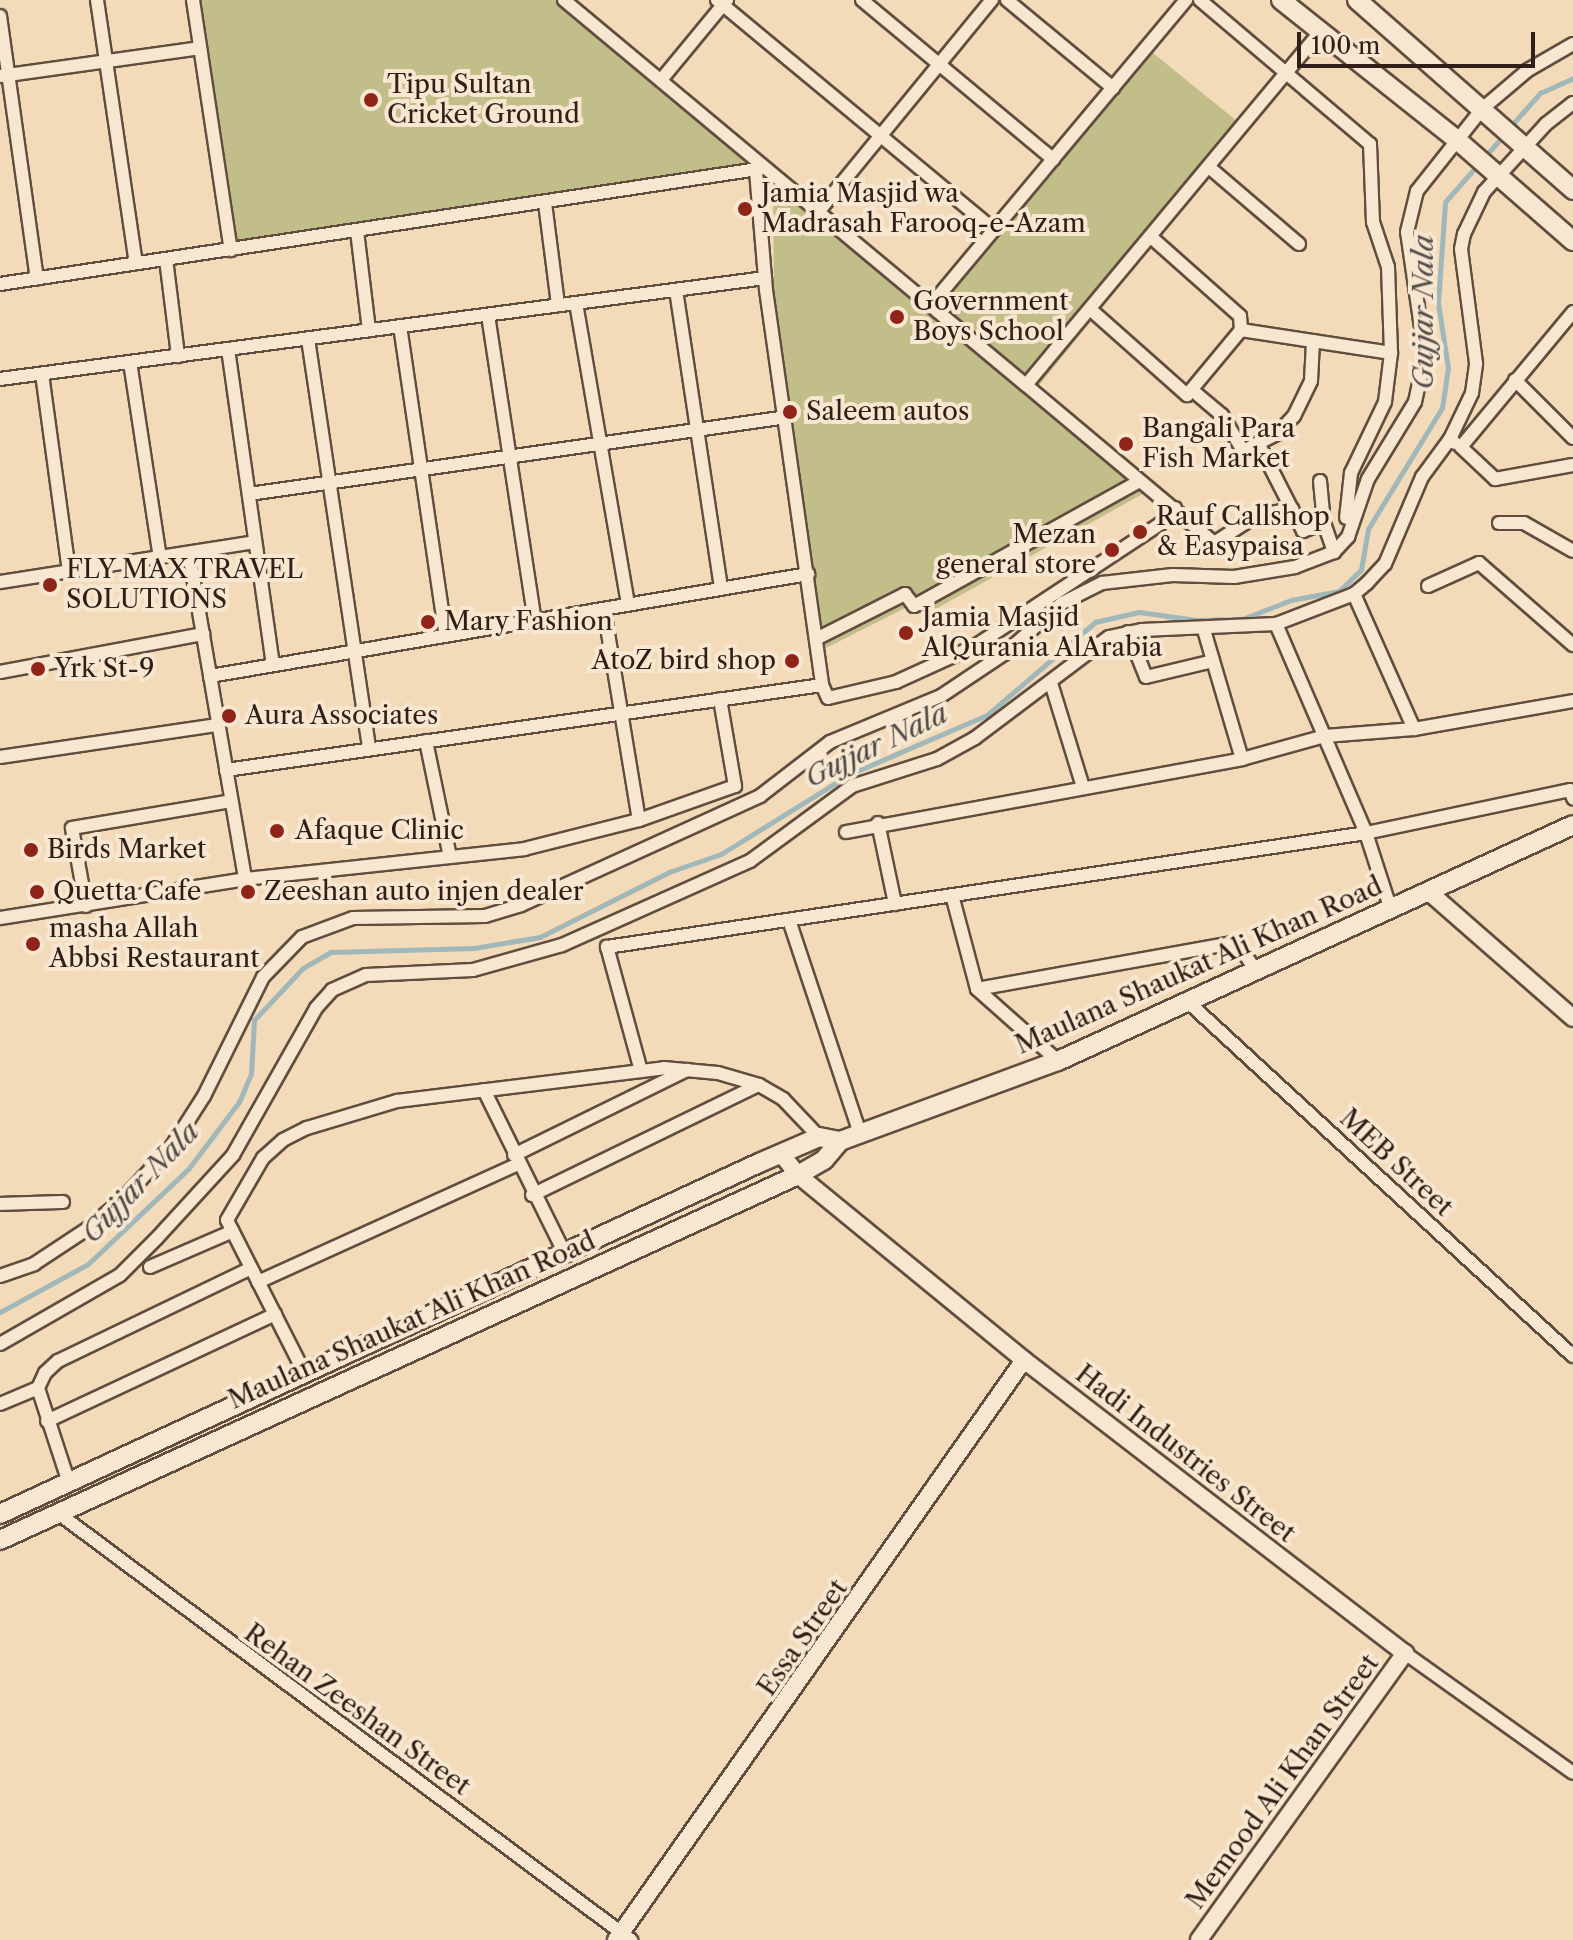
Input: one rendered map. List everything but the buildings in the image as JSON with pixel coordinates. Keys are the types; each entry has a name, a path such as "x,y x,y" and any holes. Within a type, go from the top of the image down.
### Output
{"main road":[{"path":"1281,0 1460,143 1573,241"},
{"path":"1357,0 1573,190"},
{"name":"Maulana Shaukat Ali Khan Road","path":"0,1540 798,1175 824,1160 840,1141 1058,1061 1573,825"},
{"path":"819,1137 840,1141"},
{"name":"Maulana Shaukat Ali Khan Road","path":"0,1514 563,1250 819,1137"}],"street":[{"path":"97,0 136,263"},
{"path":"193,0 231,250"},
{"path":"564,0 661,80 761,169 819,211 1214,543 1256,516 1292,509"},
{"path":"862,0 1053,159"},
{"path":"819,211 992,0"},
{"path":"1007,0 1113,88"},
{"path":"931,305 1186,0"},
{"path":"1200,0 1290,73 1370,144 1373,222 1388,267 1391,353 1385,402 1351,473 1346,518"},
{"path":"661,80 722,2 994,230"},
{"path":"0,16 4,75 37,278"},
{"path":"1026,385 1290,73 1319,33"},
{"path":"0,1276 34,1264 87,1229 122,1200 172,1146 204,1096 263,977 302,937 353,918 485,916 521,905 760,796 830,742 941,696 1004,654 1062,603 1102,583 1173,575 1234,577 1295,567 1334,552 1348,537 1368,479 1415,402 1425,355 1407,232 1409,210 1485,112 1528,70 1573,44"},
{"path":"4,75 200,48"},
{"path":"0,1344 120,1275 157,1238 233,1155 316,1008 332,990 366,975 473,970 562,945 750,861 852,786 937,759 975,738 1051,683 1085,651 1128,632 1276,624 1354,594 1385,564 1422,477 1450,439 1472,393 1476,363 1461,249 1484,192 1493,172 1520,142 1573,103"},
{"path":"1210,168 1299,244"},
{"path":"0,284 761,169"},
{"path":"761,169 765,278 787,417 822,685 828,698 896,682 975,646 1160,524 1175,508"},
{"path":"545,203 558,305"},
{"path":"357,231 369,330"},
{"path":"1090,309 1187,395 1192,390 1241,330 1240,316 1151,237"},
{"path":"166,259 178,356"},
{"path":"0,379 765,278"},
{"path":"676,290 721,589"},
{"path":"576,303 628,605"},
{"path":"1461,447 1573,312"},
{"path":"488,315 535,621"},
{"path":"400,326 446,636"},
{"path":"1241,330 1391,353"},
{"path":"308,339 352,652 369,749"},
{"path":"1192,390 1222,415 1243,451 1278,433 1294,416 1311,381 1313,341"},
{"path":"228,349 273,665"},
{"path":"130,362 160,558"},
{"path":"42,374 69,572"},
{"path":"1515,380 1573,438"},
{"path":"249,494 787,417"},
{"path":"1450,439 1495,479 1573,465"},
{"path":"1258,443 1303,531 1324,523"},
{"path":"1320,481 1324,523 1334,552"},
{"path":"816,639 905,594 914,606 1138,482"},
{"path":"1499,523 1524,523 1573,551"},
{"path":"0,582 255,542"},
{"path":"189,554 245,879"},
{"path":"1428,586 1479,563 1573,645"},
{"path":"210,676 808,574"},
{"path":"1354,594 1414,729"},
{"path":"604,609 639,820"},
{"path":"1276,624 1366,833 1391,910"},
{"path":"1204,630 1242,759"},
{"path":"1128,632 1146,677 1213,661"},
{"path":"0,672 203,634"},
{"path":"1051,683 1083,787"},
{"path":"226,770 822,685"},
{"path":"0,918 245,879 524,849 639,820 735,786 720,699"},
{"path":"846,832 878,823 1242,759 1325,736 1414,729 1573,701"},
{"path":"0,757 218,725"},
{"path":"426,741 450,857"},
{"path":"641,1071 607,947 1366,833 1570,790 1573,798"},
{"path":"86,906 72,828 231,801"},
{"path":"878,823 895,904"},
{"path":"1429,892 1573,1018"},
{"path":"952,895 977,989 1058,1061"},
{"path":"789,920 860,1133"},
{"path":"977,989 1237,942 1256,971"},
{"name":"MEB Street","path":"1188,1002 1573,1356"},
{"path":"258,1282 516,1160 690,1068"},
{"path":"304,1372 227,1220 241,1187 283,1140 348,1112 484,1090 690,1068 759,1085 783,1099 819,1137"},
{"path":"532,1195 759,1085"},
{"path":"484,1090 532,1195 563,1250"},
{"name":"Hadi Industries Street","path":"782,1155 798,1175 1024,1360 1405,1653 1573,1773"},
{"path":"0,1204 63,1202"},
{"path":"150,1267 233,1231"},
{"path":"0,1404 38,1388 58,1361 251,1268"},
{"path":"47,1421 275,1314"},
{"name":"Essa Street","path":"623,1938 1024,1360"},
{"path":"38,1388 69,1483"},
{"name":"Rehan Zeeshan Street","path":"58,1513 623,1938"},
{"name":"Memood Ali Khan Street","path":"1199,1940 1405,1653"}],"shaded area":[{"path":"193,0 564,0 766,167 231,250"},
{"path":"1148,49 1247,129 1035,390 937,310"},
{"path":"773,180 1146,492 923,616 913,604 824,649 774,300"}],"waterway":[{"name":"Gujjar Nala","path":"1509,128 1540,93 1573,78"},
{"name":"Gujjar Nala","path":"0,1312 88,1264 189,1168 239,1102 251,1074 254,1020 303,968 331,952 474,948 540,937 669,872 721,854 850,774 987,715 1095,622 1139,612 1196,620 1242,619 1291,600 1339,591 1361,570 1368,529 1442,408 1448,368 1438,303 1445,202 1503,136"}],"place":[{"name":"Tipu Sultan Cricket Ground","path":"371,100"},
{"name":"Jamia Masjid wa Madrasah Farooq-e-Azam","path":"745,209"},
{"name":"Government Boys School","path":"897,317"},
{"name":"Saleem autos","path":"790,412"},
{"name":"Bangali Para Fish Market","path":"1126,444"},
{"name":"Rauf Callshop & Easypaisa","path":"1140,532"},
{"name":"Mezan general store","path":"1112,550"},
{"name":"FLY MAX TRAVEL SOLUTIONS","path":"50,585"},
{"name":"Mary Fashion","path":"428,622"},
{"name":"Jamia Masjid AlQurania AlArabia","path":"906,633"},
{"name":"AtoZ bird shop","path":"792,661"},
{"name":"Yrk St-9","path":"38,669"},
{"name":"Aura Associates","path":"229,716"},
{"name":"Afaque Clinic","path":"277,831"},
{"name":"Birds Market","path":"31,850"},
{"name":"Quetta Cafe","path":"37,892"},
{"name":"Zeeshan auto injen dealer","path":"248,892"},
{"name":"masha Allah Abbsi Restaurant","path":"33,944"}]}
